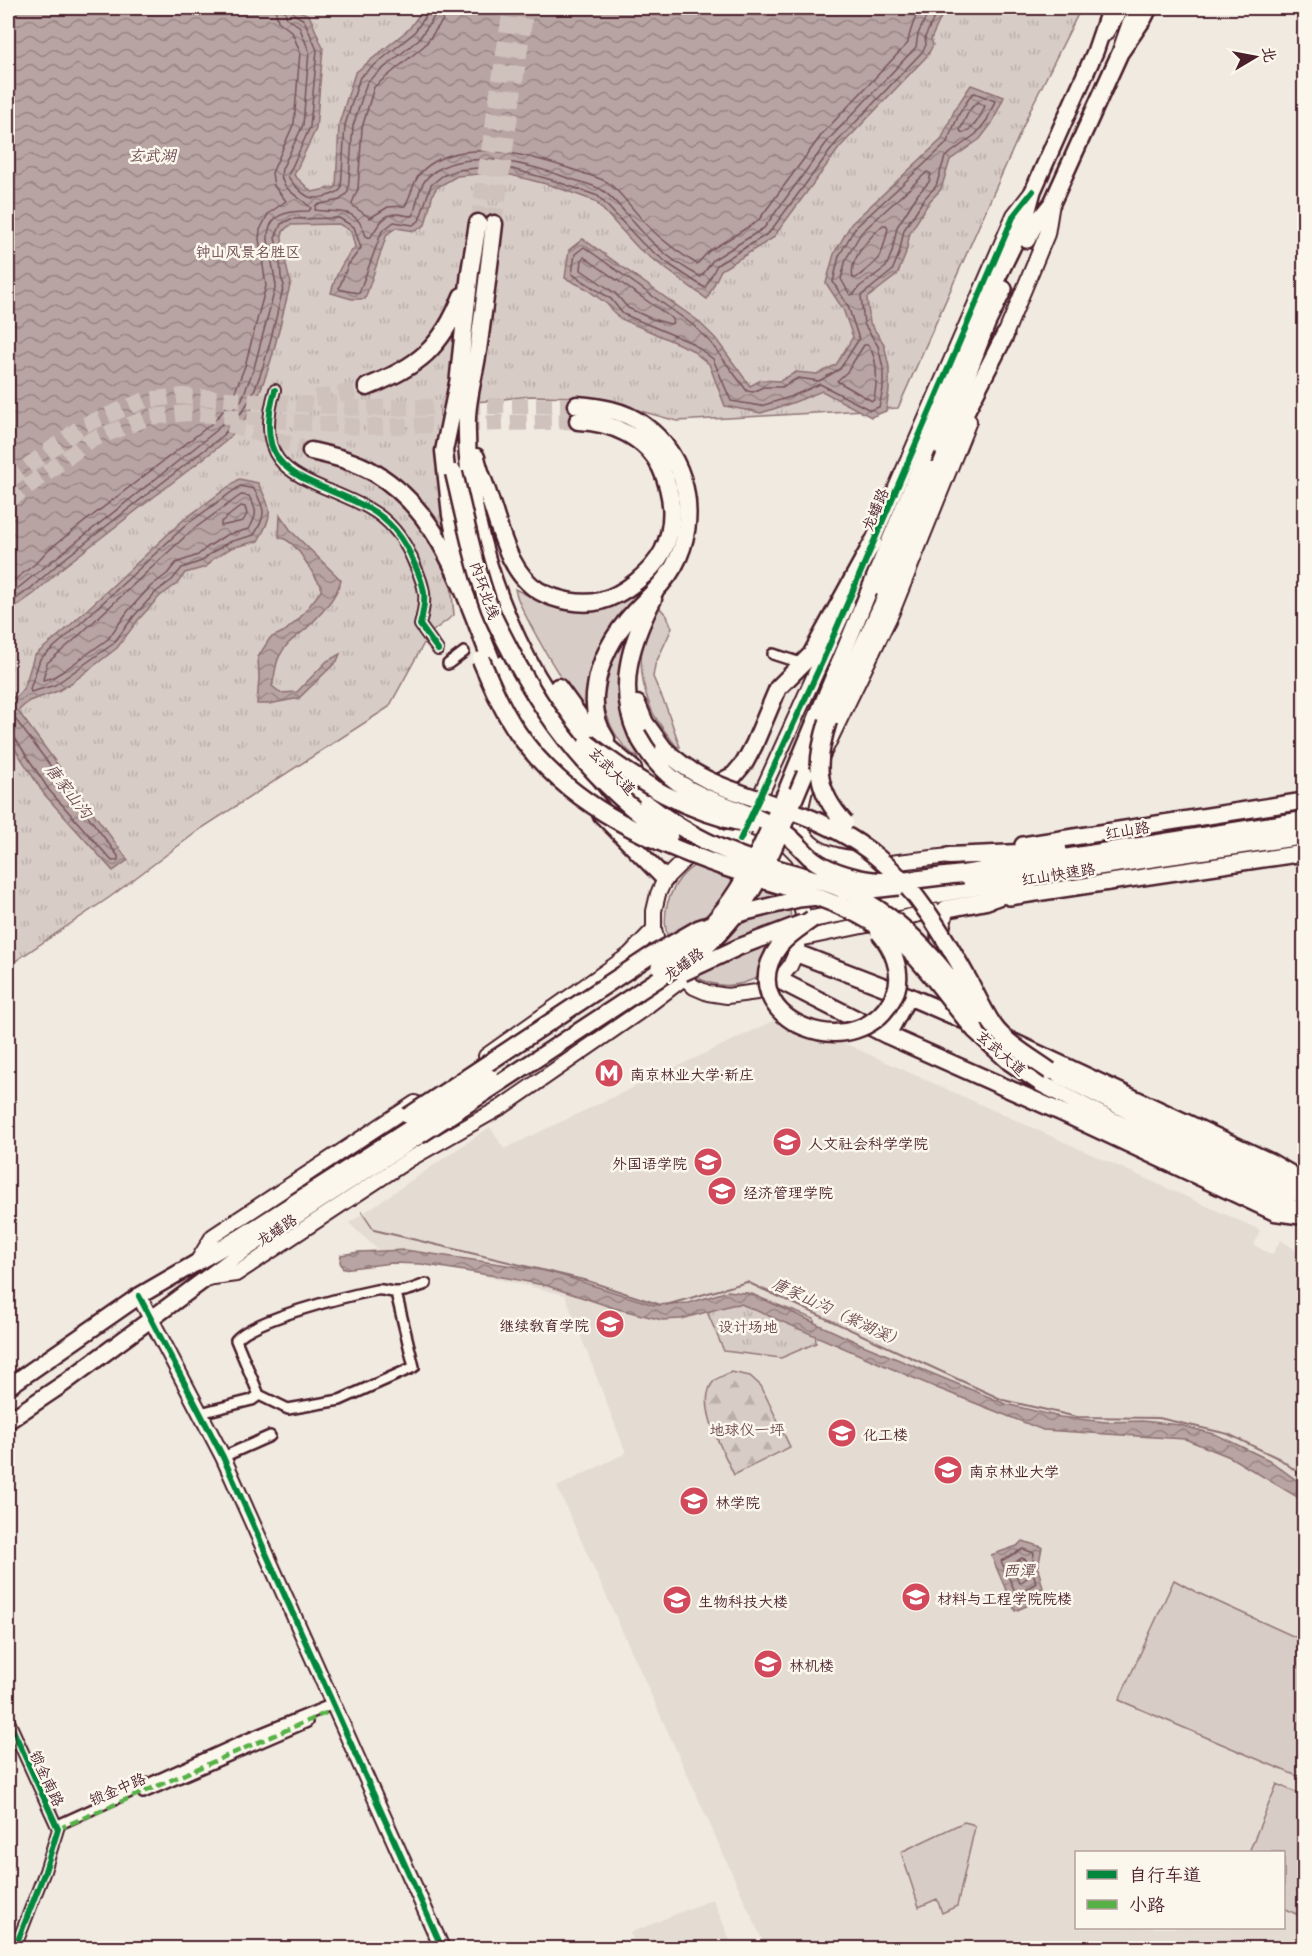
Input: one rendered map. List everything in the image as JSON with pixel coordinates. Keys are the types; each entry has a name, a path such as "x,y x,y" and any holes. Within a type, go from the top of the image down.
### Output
{"highway":[{"name":"内环北线","path":"587,743 571,726 525,653 491,574 473,496 467,440 467,414 478,348 486,224 470,272 451,443 454,472 474,559 491,612 524,678 550,719 594,772 635,812 678,842 722,866"},
{"path":"367,387 404,371 442,337 454,316 470,272"},
{"path":"990,1028 950,946 925,908 883,859 832,808 822,789 820,778 821,747 828,721 904,558 952,438 1005,335"},
{"path":"478,348 475,435 483,506 510,596 525,631 561,692 592,734 657,792 695,810 724,819 758,826 776,826"},
{"path":"458,383 444,451 451,515 468,579 506,669 542,732 616,830"},
{"path":"477,460 510,555 527,581 554,598 578,602 600,601 640,579 662,552 671,523 671,495 668,482 657,459 639,441 614,428 591,421 578,412 608,409 624,414 642,424 666,446 680,470 687,495 686,535 676,562 660,585 609,645 598,672 594,698 597,722 615,753"},
{"path":"311,451 360,465 374,472 401,492 424,517 455,573 515,713 533,739 616,830 665,879"},
{"path":"657,792 672,799 682,798 720,784 740,768 754,745 778,688 811,655 873,542"},
{"path":"455,573 464,613 481,660 513,725 538,759 596,809 664,843 722,866"},
{"path":"660,585 636,633 630,662 626,682 632,722 699,777 723,789 815,820 883,859"},
{"name":"红山快速路","path":"641,729 653,759 680,784 702,797 776,826 819,863 850,876 882,882 1023,871"},
{"path":"587,743 718,837"},
{"name":"玄武大道","path":"587,743 614,774 647,804 666,819 702,841 723,851 835,887 858,897 886,915 933,957 990,1028 1021,1051 1050,1071 1139,1116 1261,1183 1305,1216"},
{"name":"红山快速路","path":"812,919 1023,871 1170,848 1305,820"},
{"name":"红山快速路","path":"1170,848 1305,836"},
{"path":"949,856 1019,853 1091,843 1170,848"},
{"path":"990,1028 956,992 944,970 938,943 946,909 986,901 1015,889 1170,848"},
{"name":"玄武大道","path":"722,866 845,908 868,920 907,947 975,1030 1026,1074 1042,1084 1111,1120 1261,1183 1305,1196"},
{"path":"812,919 791,934 780,946 771,962 767,980 780,1012 794,1023 808,1029 838,1033 861,1028 880,1016 893,998 898,983 891,948 868,920"},
{"path":"797,946 908,996 990,1028 1270,1161 1305,1182"},
{"path":"779,980 887,1035 1063,1113 1275,1212 1305,1216"},
{"path":"887,1035 908,996"}],"main road":[{"name":"龙蟠路","path":"8,1387 139,1296 195,1266 232,1250 687,962 720,933 741,907 756,884 805,774 958,403 987,324 1031,222 1033,191 1095,52 1110,8"},
{"name":"龙蟠路","path":"1031,222 1052,203 1120,53 1149,8"},
{"name":"红山路","path":"949,856 1305,801"},
{"path":"986,901 1305,853"},
{"path":"408,1116 647,958 699,928 746,912 799,899 919,885 963,874"},
{"path":"424,1141 645,993 739,947 812,919"},
{"name":"龙蟠路","path":"8,1421 153,1319 206,1278 232,1250"}],"street":[{"name":"龙蟠路","path":"1095,52 1121,8"},
{"name":"龙蟠路","path":"1120,53 1135,8"},
{"name":"龙蟠路","path":"740,840 823,660 1014,215 1033,191"},
{"name":"龙蟠路","path":"773,853 892,612 964,431 1047,234 1052,203"},
{"path":"275,390 269,411 270,445 275,456 287,469 305,481 369,508 396,531 408,547 420,575 426,600 420,625 438,650"},
{"path":"448,664 464,651"},
{"path":"773,654 798,662"},
{"path":"804,794 800,813 801,826 806,837 818,848 830,854 883,859 949,856"},
{"path":"718,837 740,840 773,853 785,865 793,880 803,913 797,946 790,966 779,980 757,992 728,996 708,993 694,987 664,958 654,929 654,911 665,879 698,846 718,837"},
{"path":"793,880 883,859"},
{"path":"797,946 946,909"},
{"path":"195,1266 213,1236 491,1052 629,955 654,929"},
{"path":"206,1278 236,1274 410,1159 503,1106 642,1010 684,978"},
{"path":"391,1120 408,1116"},
{"path":"410,1159 424,1141"},
{"path":"396,1293 414,1367 340,1400 288,1409 259,1395 236,1340 242,1333 274,1318 302,1309 379,1290 396,1293 426,1284"},
{"path":"139,1296 223,1457 442,1948"},
{"path":"200,1413 252,1400 259,1395"},
{"path":"223,1457 270,1436"},
{"name":"锁金中路","path":"58,1830 60,1824 245,1740 334,1707"},
{"name":"锁金南路","path":"8,1719 58,1830 45,1871 15,1948"}],"shaded area":[{"name":"南京林业大学","path":"775,1020 837,1040 1260,1230 1254,1245 1272,1255 1281,1240 1304,1256 1304,1948 766,1948 557,1487 626,1453 565,1295 379,1251 349,1223 490,1127 504,1149"},
{"path":"713,1899 733,1948 637,1948 630,1933"}],"green space":[{"name":"钟山风景名胜区","path":"8,8 1081,8 1033,104 898,408 677,421 589,397 530,396 440,406 440,471 454,615 429,634 389,707 202,828 110,897 8,966"},
{"path":"655,575 645,591 632,602 589,714 586,713 563,681 543,647 521,607 515,589 545,604 566,609"},
{"path":"659,607 667,616 672,628 655,665 653,677 680,747 676,746 655,717 643,681 641,655 643,642 646,630"},
{"path":"637,618 626,645 620,686 626,728 638,758 628,750 612,728 607,715 603,688 608,662"},
{"path":"736,856 788,898 790,923 777,959 766,973 749,981 729,985 710,983 693,974 680,962 670,945 666,927 667,907 677,883 693,867 711,858"},
{"name":"设计场地","path":"747,1293 814,1319 816,1343 781,1358 724,1351 702,1300"},
{"name":"地球仪一坪","path":"731,1372 750,1376 761,1386 790,1447 734,1475 713,1428 707,1402 709,1390 714,1381"},
{"path":"1174,1580 1304,1641 1304,1779 1119,1700"},
{"path":"1277,1784 1304,1796 1304,1918 1285,1908 1285,1851 1249,1851"},
{"path":"964,1822 975,1827 957,1906 942,1913 937,1899 919,1907 901,1852"}],"water":[{"name":"玄武湖","path":"8,8 292,8 309,15 323,48 316,129 294,175 312,192 336,187 339,124 355,73 409,29 424,8 943,8 931,39 933,45 927,56 840,147 773,238 721,270 707,299 639,249 595,201 550,185 511,175 457,176 436,188 425,225 415,231 396,228 387,234 365,299 352,299 331,293 340,269 355,247 351,231 339,224 291,225 283,232 282,238 291,282 266,375 245,419 226,441 8,612"},
{"path":"971,85 1004,97 992,123 980,139 950,160 941,189 929,202 910,233 905,256 897,275 867,298 870,323 884,344 889,367 886,411 871,417 822,391 761,413 725,406 709,364 690,349 619,318 607,304 585,288 565,278 569,250 583,239 697,320 716,339 750,386 761,380 780,381 796,372 817,374 836,365 853,337 843,309 826,283 834,254 851,224 941,140 955,109"},
{"name":"唐家山沟","path":"239,479 258,483 268,506 269,518 258,541 231,548 213,559 206,567 185,573 177,584 160,596 138,620 117,648 73,682 58,691 29,701 18,711 128,860 113,871 44,794 8,738 8,695 16,698 25,686 34,656 182,521"},
{"path":"280,515 292,532 341,580 326,607 306,629 292,640 278,658 272,686 281,693 297,692 327,661 340,654 337,661 299,698 257,704 258,657 270,638 285,631 299,619 321,591 321,585 298,550 279,537"},
{"path":"405,1250 548,1271 654,1305 689,1303 728,1291 752,1294 863,1345 1006,1404 1060,1417 1106,1422 1142,1421 1180,1425 1217,1435 1269,1460 1304,1486 1304,1501 1230,1457 1185,1439 1043,1430 937,1388 741,1304 681,1319 662,1320 614,1308 548,1286 508,1278 421,1264 392,1263 343,1269 340,1262 341,1255"},
{"name":"西潭","path":"1022,1541 1042,1547 1038,1568 1043,1588 1029,1594 1033,1603 1015,1611 991,1555 1017,1546"}],"waterway":[{"name":"唐家山沟（紫湖溪）","path":"362,1212 374,1230 588,1281 661,1305"},
{"name":"唐家山沟（紫湖溪）","path":"666,1305 747,1282 1003,1400 1077,1417 1159,1418 1228,1434 1280,1459 1304,1477"}],"tunnel":[{"path":"478,223 511,8"},
{"path":"494,224 526,8"},
{"path":"315,398 338,395 367,387"},
{"path":"8,481 84,425 145,400 183,396 362,408 577,405"},
{"path":"8,501 91,440 150,417 187,413 361,427 578,421"},
{"path":"229,424 311,451"}],"marked path":[{"path":"58,1829 335,1709"}],"cycle path":[{"path":"740,840 823,660 1014,215 1033,191"},
{"path":"275,390 269,419 270,441 277,458 306,480 368,508 396,531 410,555 423,587 424,608 420,625 438,650"},
{"path":"139,1296 223,1457 442,1948"},
{"path":"8,1719 58,1829 45,1871 15,1948"}],"place":[{"name":"南京林业大学·新庄","path":"609,1073"},
{"name":"人文社会科学学院","path":"787,1142"},
{"name":"外国语学院","path":"708,1162"},
{"name":"经济管理学院","path":"722,1191"},
{"name":"继续教育学院","path":"610,1324"},
{"name":"化工楼","path":"842,1433"},
{"name":"南京林业大学","path":"948,1470"},
{"name":"林学院","path":"694,1501"},
{"name":"材料与工程学院院楼","path":"916,1597"},
{"name":"生物科技大楼","path":"677,1600"},
{"name":"林机楼","path":"768,1664"}]}
